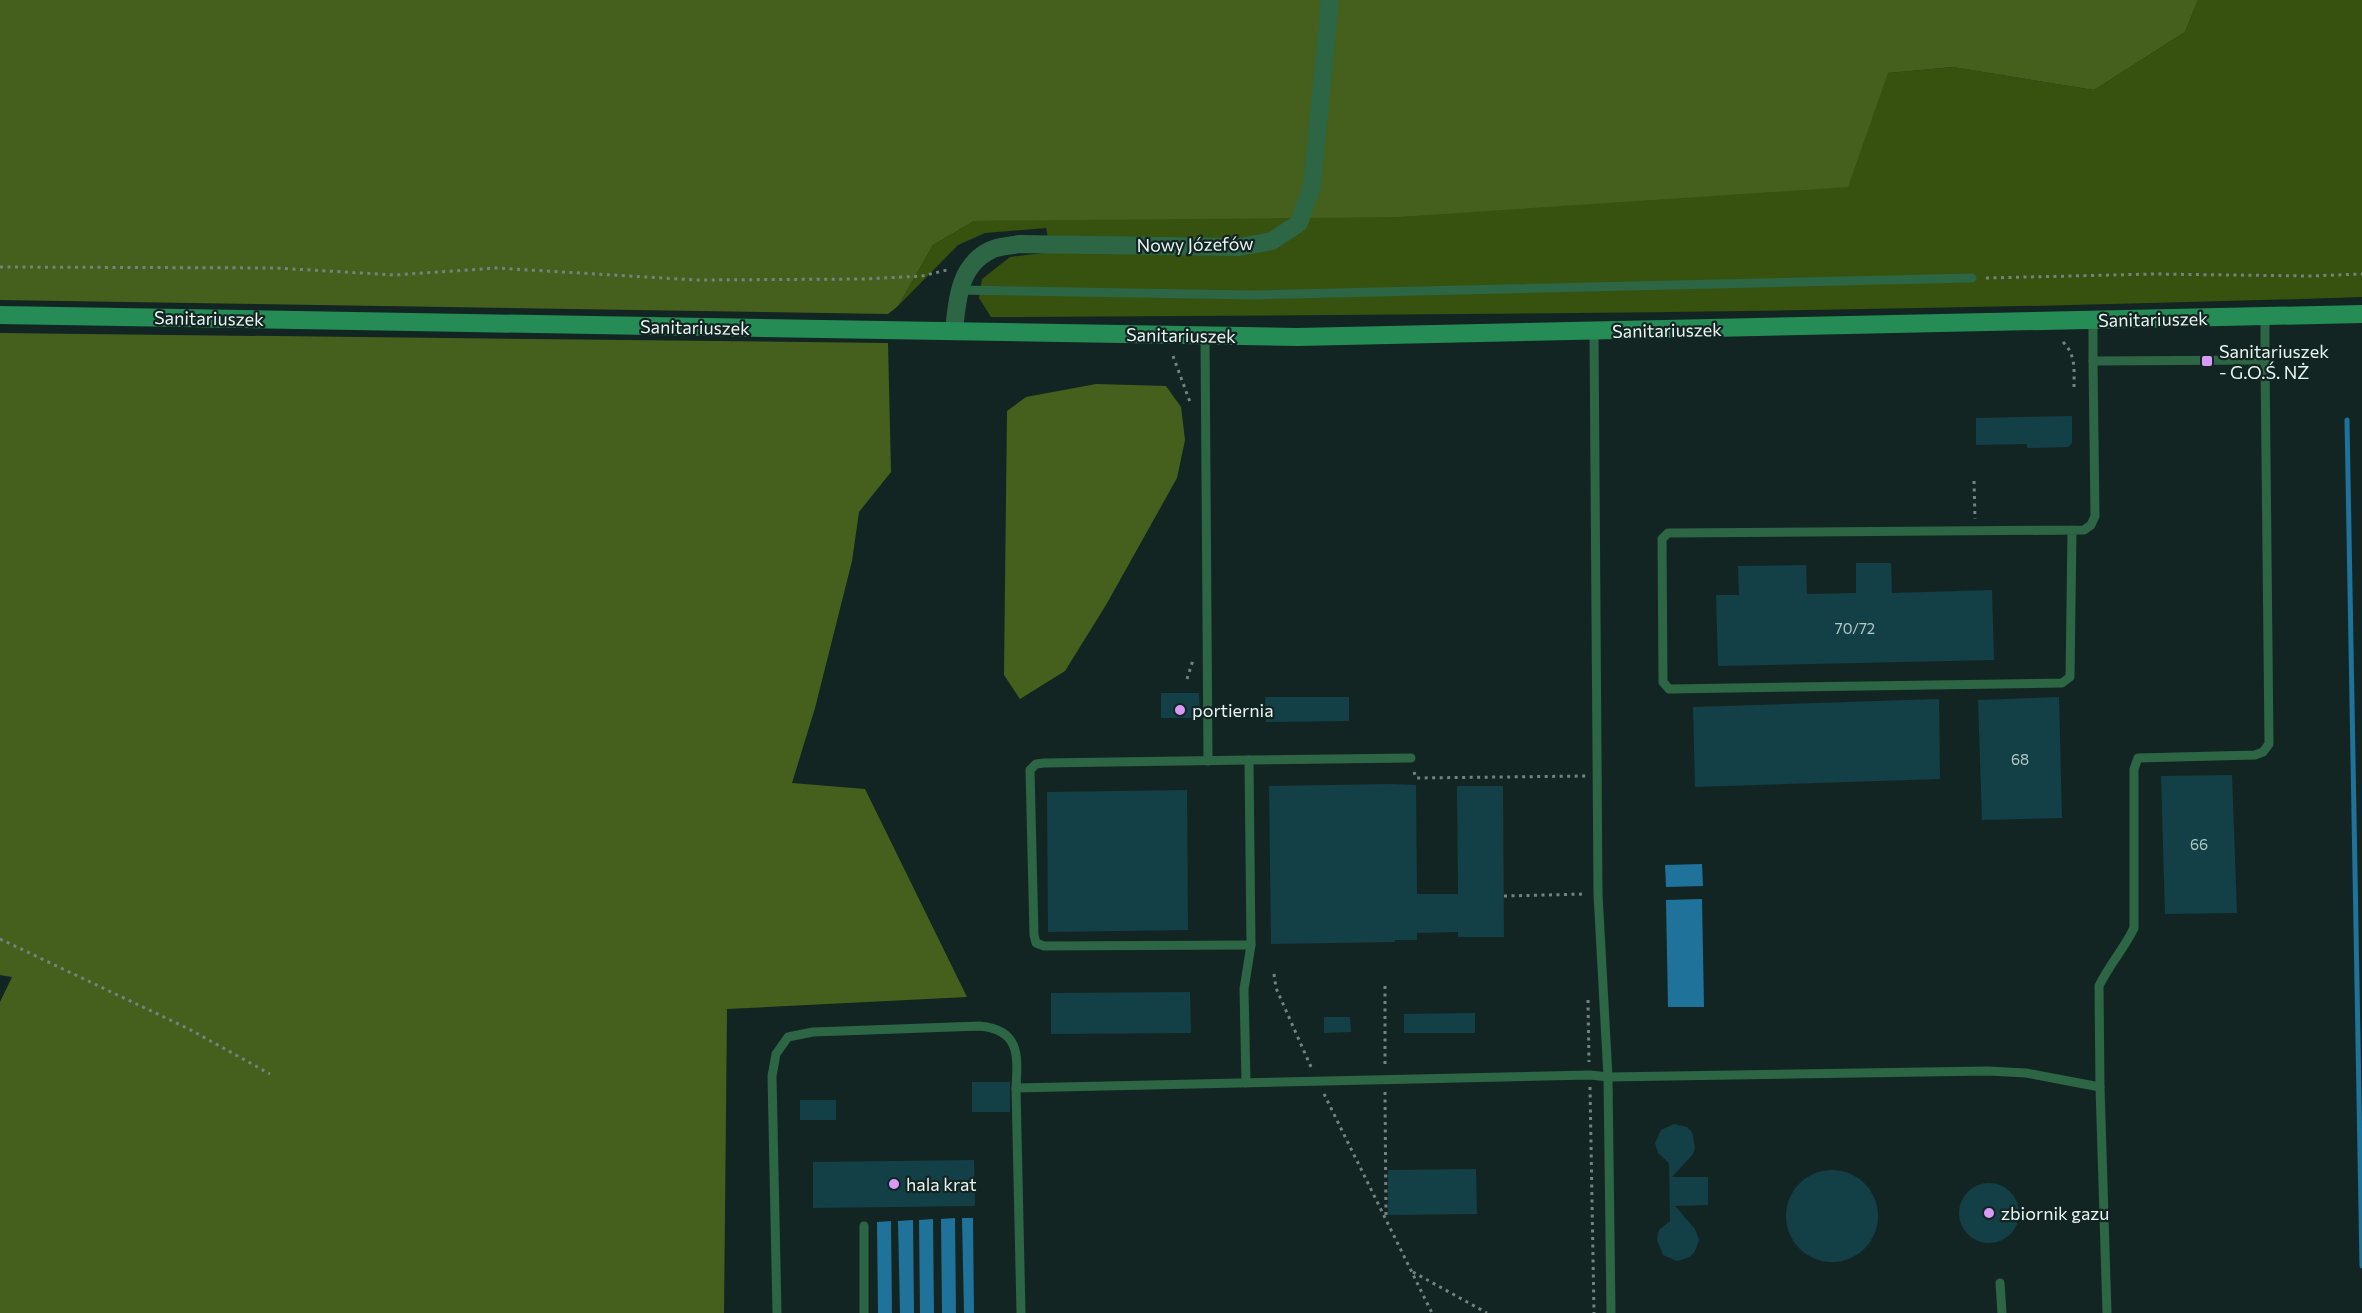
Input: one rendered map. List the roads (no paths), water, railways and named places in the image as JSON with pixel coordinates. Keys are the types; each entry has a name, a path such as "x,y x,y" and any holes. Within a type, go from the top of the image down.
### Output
{"street":[{"name":"Nowy Józefów","path":"958,290 969,266 992,249 1019,244 1239,247 1272,241 1299,223 1312,186 1330,0"},
{"path":"954,331 958,290"},
{"name":"Sanitariuszek","path":"0,315 1298,337 2362,314"}],"lane":[{"path":"958,290 1254,295 1972,278"},
{"path":"2107,1313 2099,986 2134,928 2134,769 2138,758 2255,755 2263,752 2269,744 2265,316"},
{"path":"2072,530 2070,677 2062,683 1669,689 1663,682 1662,539 1668,533 1975,531 2072,530 2084,530 2091,525 2095,516 2093,320"},
{"path":"1594,332 1598,894 1608,1077 1611,1313"},
{"path":"1205,335 1208,761"},
{"path":"2093,361 2265,360"},
{"path":"1251,945 1044,946 1036,942 1030,770 1036,764 1044,763 1411,758"},
{"path":"1246,1083 1244,989 1251,945 1249,760"},
{"path":"777,1313 772,1076 776,1054 788,1037 813,1032 980,1026 995,1028 1008,1036 1015,1047 1021,1313"},
{"path":"1016,1088 1590,1075 1608,1077 2006,1071 2100,1087"},
{"path":"864,1226 864,1313"},
{"path":"2000,1283 2002,1313"}],"water":[{"path":"1702,864 1703,886 1666,887 1665,865"},
{"path":"1702,899 1704,1007 1668,1007 1666,900"},
{"path":"955,1218 956,1313 942,1313 941,1219"},
{"path":"962,1218 973,1218 974,1313 964,1313"},
{"path":"933,1219 934,1313 920,1313 919,1220"},
{"path":"913,1220 914,1313 900,1313 898,1221"},
{"path":"891,1221 892,1313 878,1313 877,1222"}],"waterway":[{"path":"2347,420 2362,1266"}],"place":[{"name":"Sanitariuszek - G.O.Ś. NŻ","path":"2207,361"},
{"name":"portiernia","path":"1180,710"},
{"name":"hala krat","path":"894,1184"},
{"name":"zbiornik gazu","path":"1989,1213"}]}
